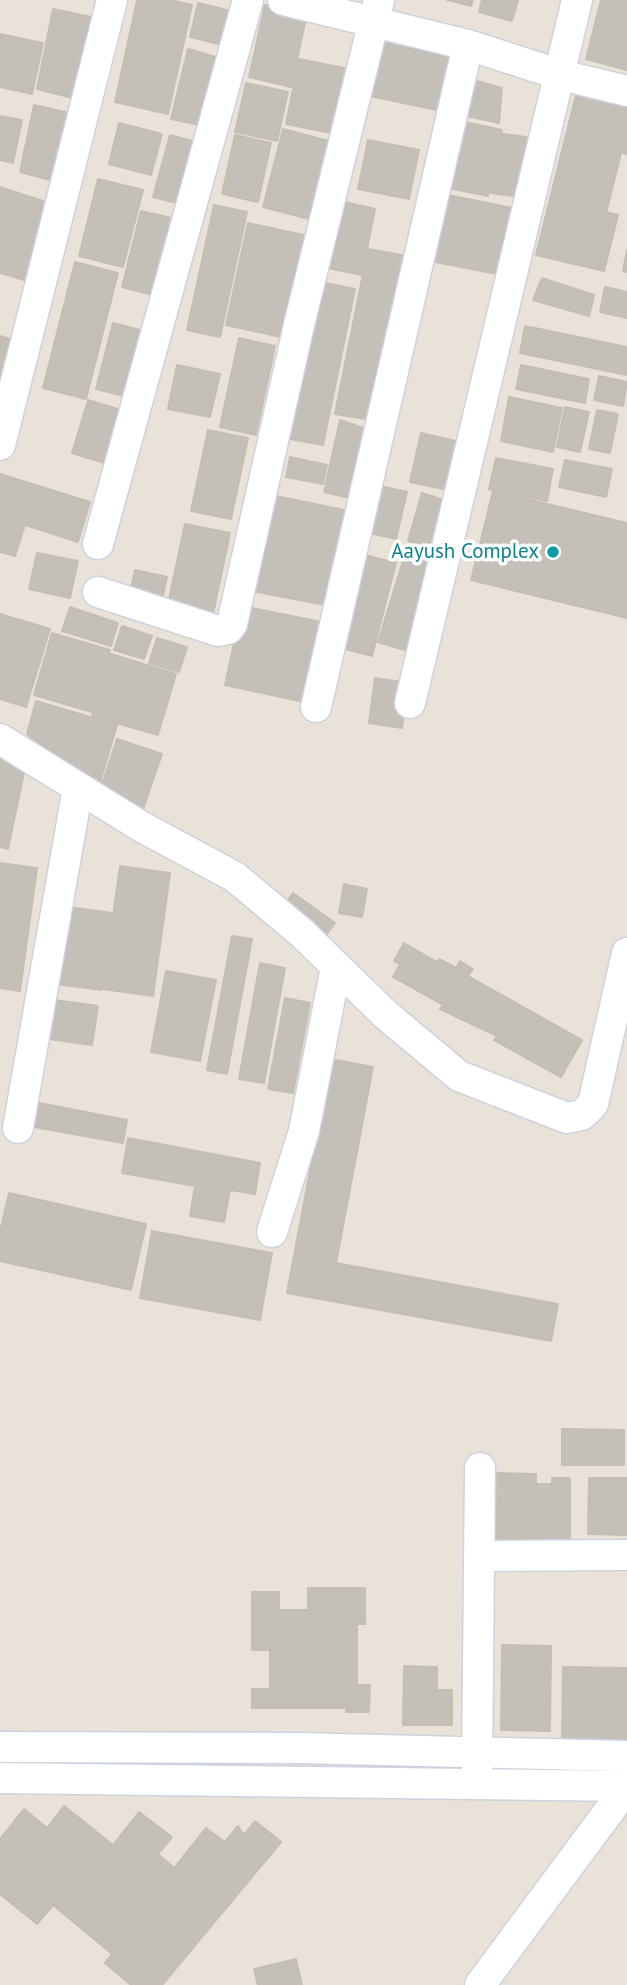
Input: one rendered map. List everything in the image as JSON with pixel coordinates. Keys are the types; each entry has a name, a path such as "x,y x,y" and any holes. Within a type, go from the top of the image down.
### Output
{"street":[{"path":"0,445 112,0"},
{"path":"97,544 248,0"},
{"path":"283,0 376,11 561,75 627,91"},
{"path":"411,704 577,0"},
{"path":"97,592 218,631 223,632 232,624 299,325 376,11"},
{"path":"316,707 468,45"},
{"path":"0,739 142,827 235,877 303,934 384,1014 459,1076 567,1118 583,1115 593,1104 627,953"},
{"path":"18,1128 78,788"},
{"path":"272,1232 286,1179 304,1131 336,967"},
{"path":"476,1783 480,1468"},
{"path":"479,1556 627,1555"},
{"path":"0,1747 627,1756"},
{"path":"0,1778 627,1786"},
{"path":"480,1985 627,1786"}],"building":[{"path":"137,0 170,0 192,5 168,114 115,102"},
{"path":"447,0 473,0 471,6"},
{"path":"482,0 518,0 512,21 479,12"},
{"path":"601,0 627,0 627,70 586,59"},
{"path":"198,3 235,12 227,46 190,37"},
{"path":"265,5 307,14 291,87 249,77"},
{"path":"53,9 96,18 77,99 37,89"},
{"path":"0,34 43,43 32,94 0,87"},
{"path":"375,41 453,57 442,111 365,95"},
{"path":"188,49 219,58 205,126 171,119"},
{"path":"299,59 344,68 331,133 286,124"},
{"path":"469,79 502,88 499,123 462,115"},
{"path":"246,83 288,92 277,141 235,132"},
{"path":"578,87 627,99 627,154 565,139"},
{"path":"34,105 74,114 54,181 20,172"},
{"path":"0,116 22,120 13,163 0,160"},
{"path":"456,120 502,130 488,196 443,187"},
{"path":"119,123 162,134 151,175 109,164"},
{"path":"283,129 329,141 309,219 263,207"},
{"path":"503,134 534,138 520,197 491,193"},
{"path":"170,135 204,144 188,206 153,197"},
{"path":"235,135 271,143 258,202 222,194"},
{"path":"565,139 621,153 606,213 550,199"},
{"path":"368,140 419,150 409,199 358,189"},
{"path":"98,179 143,190 123,267 79,256"},
{"path":"0,187 43,201 31,282 0,273"},
{"path":"443,194 517,209 502,275 430,261"},
{"path":"550,199 618,215 604,271 536,255"},
{"path":"340,201 375,209 362,275 322,267"},
{"path":"214,205 247,212 220,337 187,330"},
{"path":"141,211 184,221 164,298 122,287"},
{"path":"248,223 308,236 286,338 226,325"},
{"path":"368,249 412,257 372,420 335,414"},
{"path":"627,250 627,272 623,271"},
{"path":"75,262 118,273 86,399 43,388"},
{"path":"542,278 594,295 589,316 533,300"},
{"path":"316,281 355,289 323,445 285,438"},
{"path":"605,287 627,292 627,318 600,312"},
{"path":"113,323 152,333 136,399 96,389"},
{"path":"525,326 627,347 627,375 520,353"},
{"path":"0,336 20,342 0,399"},
{"path":"239,338 275,346 256,435 220,427"},
{"path":"177,365 220,374 210,417 168,409"},
{"path":"521,365 589,379 585,403 516,389"},
{"path":"599,376 627,382 623,406 594,400"},
{"path":"509,397 562,408 553,452 501,441"},
{"path":"88,400 128,412 111,465 72,453"},
{"path":"565,407 589,412 580,452 557,447"},
{"path":"597,410 618,414 610,453 589,449"},
{"path":"340,420 366,429 355,499 324,492"},
{"path":"208,430 248,438 231,519 191,511"},
{"path":"421,433 460,442 449,490 410,482"},
{"path":"290,457 327,465 323,484 286,477"},
{"path":"496,458 553,469 547,501 489,489"},
{"path":"565,460 612,469 606,497 559,487"},
{"path":"0,474 90,502 78,542 25,525 15,556 0,552"},
{"path":"376,485 407,492 396,539 365,532"},
{"name":"Aayush Complex","path":"493,491 627,523 627,618 471,580"},
{"path":"422,493 447,501 433,548 408,541"},
{"path":"266,494 344,510 325,605 247,590"},
{"path":"185,524 230,533 213,614 168,604"},
{"path":"406,551 436,559 408,651 378,642"},
{"path":"37,553 78,561 70,598 29,589"},
{"path":"362,554 396,563 372,656 338,647"},
{"path":"135,570 167,577 163,595 131,588"},
{"path":"242,606 321,622 304,702 225,685"},
{"path":"70,607 118,623 111,646 62,631"},
{"path":"0,614 50,629 26,707 0,699"},
{"path":"122,626 152,636 144,659 114,650"},
{"path":"52,633 110,650 92,712 34,695"},
{"path":"157,638 187,647 179,672 149,663"},
{"path":"111,654 176,674 158,735 92,716"},
{"path":"375,678 408,683 402,728 369,723"},
{"path":"36,701 117,725 99,786 27,734"},
{"path":"117,739 162,754 142,812 98,797"},
{"path":"0,750 26,763 8,849 0,847"},
{"path":"0,863 37,868 20,991 0,988"},
{"path":"120,866 170,873 153,996 103,989"},
{"path":"344,884 367,889 362,917 339,913"},
{"path":"293,893 335,923 323,939 282,909"},
{"path":"60,906 112,913 101,990 49,983"},
{"path":"232,936 252,939 227,1074 207,1070"},
{"path":"404,943 437,962 439,959 456,968 460,961 473,969 468,976 582,1040 561,1077 494,1040 497,1036 440,1009 443,1005 393,977 400,964 394,961"},
{"path":"260,963 285,968 264,1083 239,1079"},
{"path":"166,971 216,980 200,1061 151,1052"},
{"path":"285,998 310,1003 293,1093 268,1089"},
{"path":"54,1000 98,1006 92,1045 49,1039"},
{"path":"331,1059 373,1067 336,1263 558,1304 551,1341 287,1293"},
{"path":"34,1102 127,1120 123,1143 29,1126"},
{"path":"128,1138 260,1163 255,1194 230,1190 224,1222 190,1216 195,1186 122,1173"},
{"path":"9,1193 146,1224 131,1290 0,1261 0,1232"},
{"path":"152,1231 272,1253 260,1320 140,1298"},
{"path":"562,1429 624,1430 624,1465 562,1465"},
{"path":"492,1473 536,1474 536,1484 552,1484 552,1478 570,1478 570,1540 491,1539"},
{"path":"589,1478 627,1478 627,1535 588,1534"},
{"path":"308,1588 365,1588 365,1624 357,1624 357,1685 370,1685 369,1712 346,1712 346,1703 344,1708 252,1708 252,1689 270,1689 270,1650 252,1650 252,1592 279,1592 279,1610 308,1610"},
{"path":"502,1645 551,1646 550,1731 501,1730"},
{"path":"404,1666 437,1667 437,1690 452,1690 452,1725 403,1725"},
{"path":"563,1667 627,1668 627,1745 562,1745"},
{"path":"64,1806 113,1845 139,1812 172,1837 158,1854 174,1868 206,1828 225,1842 238,1826 244,1835 255,1821 281,1842 162,1985 131,1985 105,1963 112,1954 53,1905 37,1924 0,1894 0,1839 24,1809 47,1828"},
{"path":"296,1959 302,1985 258,1985 254,1969"}],"place":[{"name":"Aayush Complex","path":"553,552"}]}
